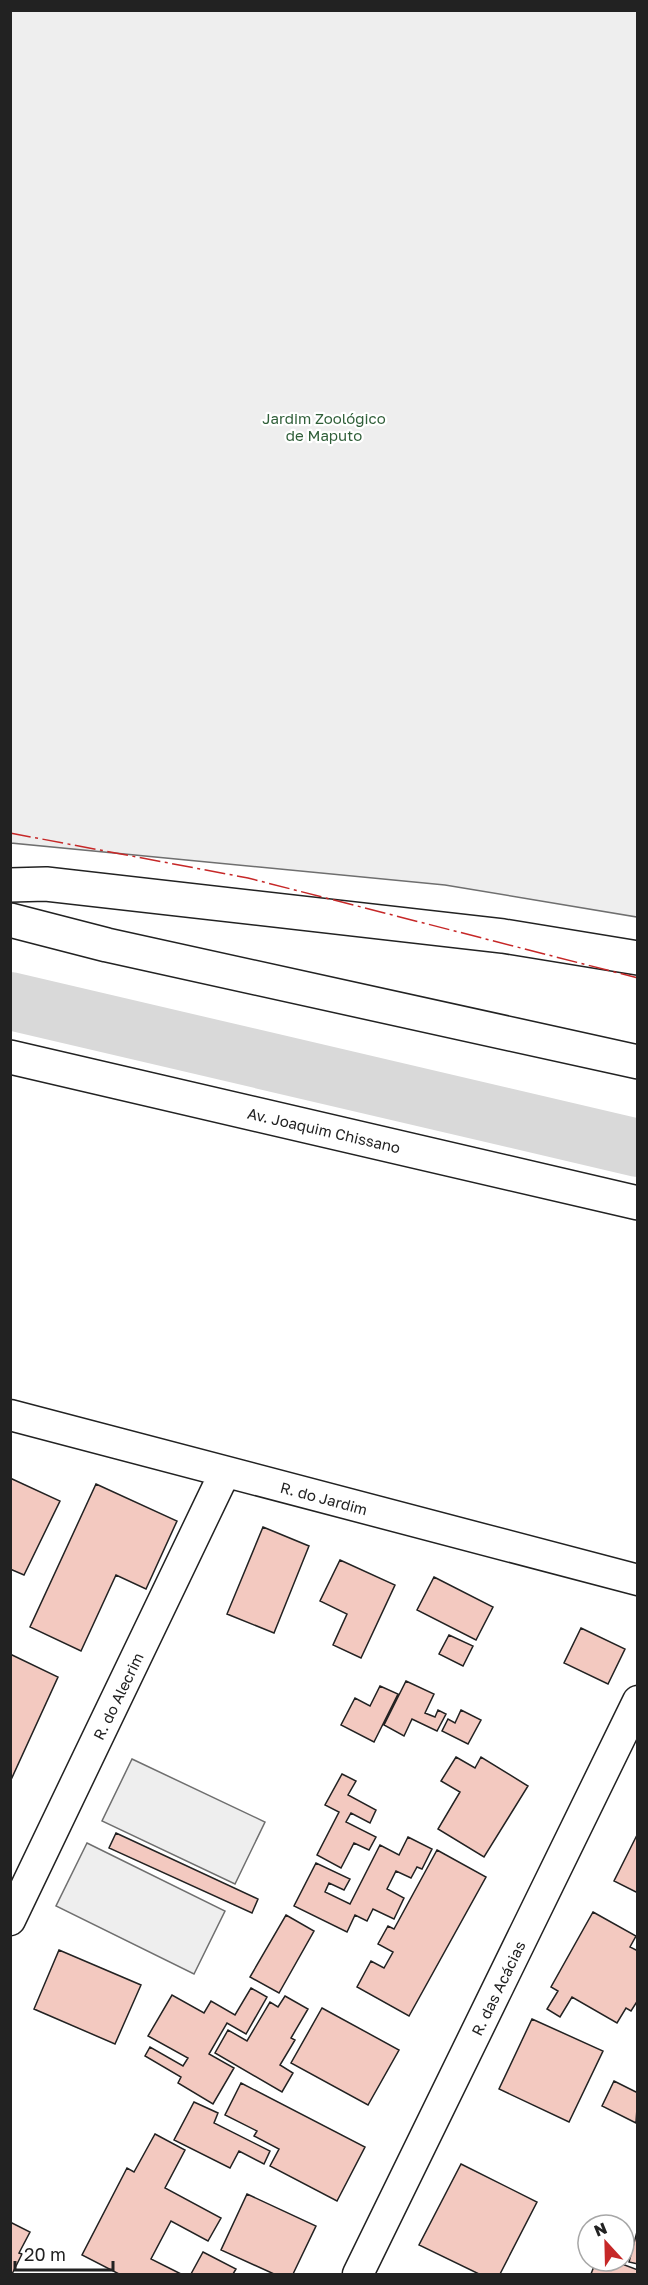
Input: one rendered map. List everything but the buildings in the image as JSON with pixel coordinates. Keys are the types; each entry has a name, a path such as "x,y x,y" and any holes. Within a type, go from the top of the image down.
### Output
{"main road":[{"path":"10,885 46,884 503,936 638,958"},
{"path":"10,920 107,945 638,1062"},
{"name":"Av. Joaquim Chissano","path":"10,1057 638,1203"}],"street":[{"name":"R. do Jardim","path":"10,1415 638,1580"},
{"name":"R. do Alecrim","path":"10,1920 225,1472"},
{"name":"R. das Acácias","path":"358,2274 638,1701"}],"green space":[{"name":"Jardim Zoológico de Maputo","path":"10,11 637,11 637,917 445,885 11,843"},
{"path":"132,1759 265,1822 235,1884 102,1821"},
{"path":"87,1843 225,1911 194,1974 56,1906"}],"waterway":[{"path":"10,1001 638,1148"}],"power":[{"path":"10,833 248,878 638,978"}]}
